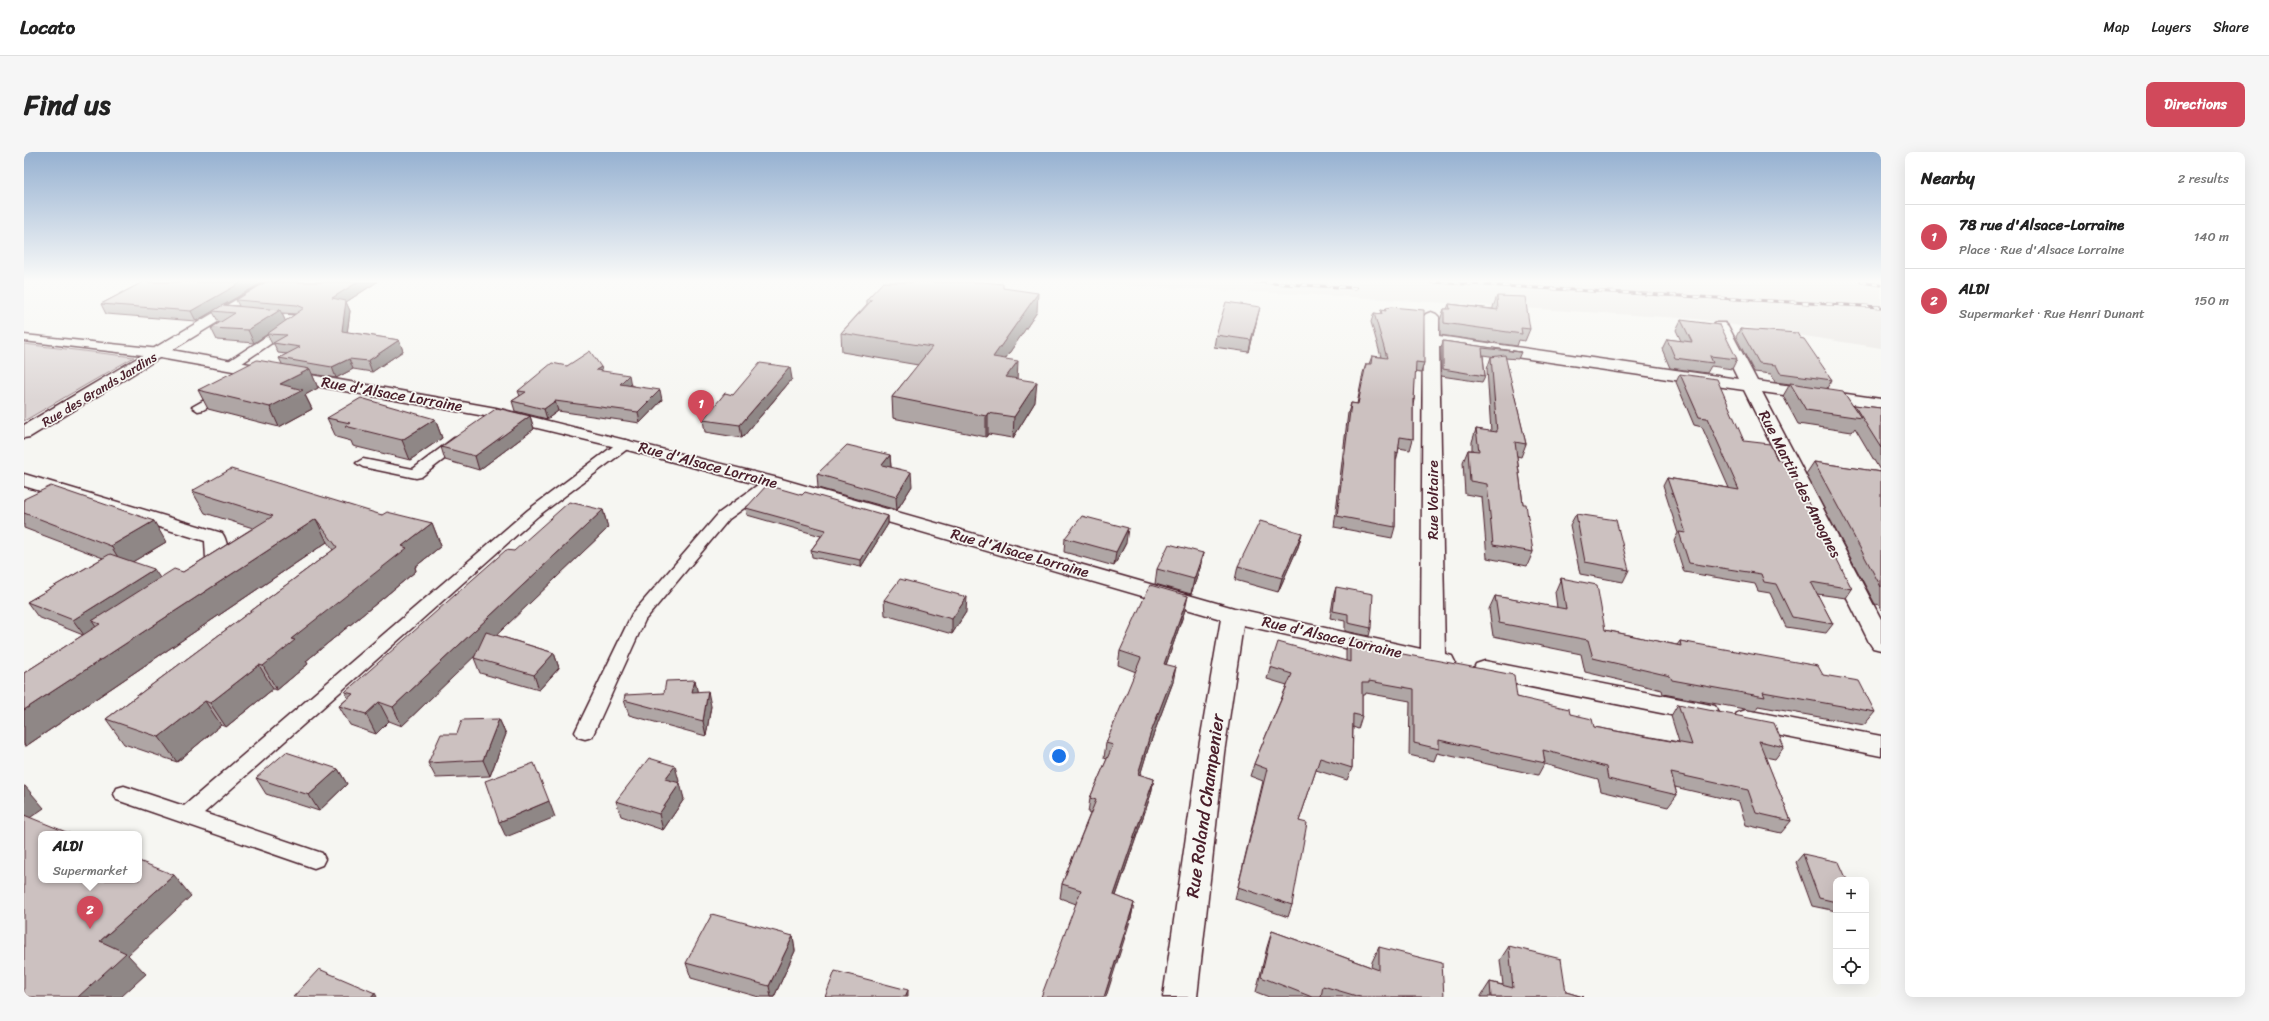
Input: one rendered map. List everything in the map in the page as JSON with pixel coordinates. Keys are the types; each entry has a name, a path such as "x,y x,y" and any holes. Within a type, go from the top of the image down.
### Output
{"street":[{"name":"Rue des Grands Jardins","path":"24,434 160,353 223,321"},
{"name":"Rue Voltaire","path":"1431,321 1433,660"},
{"name":"Rue Martin des Amognes","path":"1720,326 1748,385 1881,642"},
{"path":"1432,340 1881,404"},
{"name":"Rue d'Alsace Lorraine","path":"160,353 264,371 490,418 625,444 771,482 1233,614 1433,660 1881,746"},
{"path":"24,480 216,537 217,562 184,583"},
{"name":"Rue Roland Champenier","path":"1180,997 1211,753 1233,614"}],"lane":[{"path":"231,365 297,321"},
{"path":"24,338 160,353"},
{"path":"198,407 264,371"},
{"path":"363,462 416,474 471,432"},
{"path":"187,816 533,513 625,444"},
{"path":"585,732 638,618 724,516 771,482"},
{"path":"124,794 314,859"}],"shaded area":[{"path":"1712,321 1881,321 1881,348"},
{"path":"24,344 134,357 24,421"}],"building":[{"path":"222,321 262,321 248,330 211,328"},
{"path":"285,321 343,321 342,331 399,340 368,361 349,359 332,367 279,358 300,347 273,343 287,335 267,334"},
{"path":"852,321 1018,321 993,357 1018,361 1006,377 1037,382 1014,417 988,413 986,416 892,397 932,347 841,333"},
{"path":"1220,321 1256,321 1251,340 1216,335"},
{"path":"1376,321 1424,321 1424,363 1416,362 1414,400 1413,399 1413,439 1400,437 1398,453 1396,452 1395,527 1337,516 1351,403 1358,404 1366,364 1371,364 1372,356 1387,358"},
{"path":"1444,321 1529,321 1530,329 1521,328 1522,334 1444,323"},
{"path":"1682,321 1720,325 1737,359 1710,356 1713,363 1675,358 1667,339 1692,342"},
{"path":"1740,329 1797,333 1800,338 1804,339 1832,380 1780,373 1776,365 1759,363"},
{"path":"1443,341 1521,352 1482,348 1485,376 1443,369"},
{"path":"590,351 601,367 596,370 629,375 620,384 660,390 638,412 555,401 544,409 512,401 526,392 518,391 552,363 567,366"},
{"path":"1505,355 1526,444 1515,442 1523,504 1526,504 1533,552 1493,545 1487,484 1470,481 1468,450 1479,451 1476,429 1497,432 1491,357"},
{"path":"257,360 310,369 280,384 303,390 270,407 198,390"},
{"path":"760,363 790,367 740,425 703,420 725,393 733,395"},
{"path":"1680,374 1717,379 1744,441 1770,444 1777,460 1787,461 1852,589 1811,582 1833,624 1792,617 1776,584 1764,582 1761,574 1689,563 1679,532 1686,533 1667,478 1739,490 1707,418 1699,417"},
{"path":"1790,383 1843,391 1861,418 1806,410"},
{"path":"361,398 435,419 402,440 345,426 350,423 327,418"},
{"path":"1854,405 1881,408 1881,448"},
{"path":"497,408 530,416 475,456 441,447"},
{"path":"847,445 890,455 882,465 911,472 896,497 817,474"},
{"path":"1814,462 1881,472 1881,587"},
{"path":"231,469 382,515 387,512 432,523 402,546 407,548 291,639 295,640 263,666 259,665 210,703 205,701 159,737 106,719 337,547 316,519 24,710 24,673 100,624 92,621 174,569 183,572 273,516 192,491"},
{"path":"767,485 802,495 805,492 888,516 861,560 811,550 826,530 746,508"},
{"path":"51,486 154,521 111,546 24,513 24,499"},
{"path":"569,502 603,510 393,707 379,702 366,714 339,706 353,694 345,692 506,550 514,551"},
{"path":"1576,514 1616,520 1629,570 1585,562"},
{"path":"1082,516 1128,528 1116,552 1065,538"},
{"path":"1260,521 1302,533 1282,578 1238,566"},
{"path":"1169,544 1203,553 1194,579 1157,569"},
{"path":"110,554 154,569 73,620 27,602"},
{"path":"1561,578 1597,585 1605,630 1681,646 1680,641 1818,666 1823,675 1859,681 1875,712 1763,692 1765,697 1672,680 1670,676 1593,658 1588,640 1499,623 1495,596 1566,609"},
{"path":"900,579 967,597 952,619 884,600"},
{"path":"1150,585 1188,596 1164,664 1176,667 1150,735 1138,774 1154,779 1114,895 1134,903 1104,997 1041,997 1081,890 1062,884 1096,800 1090,798 1113,745 1106,743 1141,658 1120,651"},
{"path":"1336,587 1373,594 1371,628 1348,623 1348,614 1333,611"},
{"path":"486,632 554,653 534,675 474,658"},
{"path":"1350,638 1372,643 1371,648 1514,675 1517,697 1569,709 1570,714 1592,719 1594,727 1692,745 1678,704 1774,723 1784,747 1759,741 1791,821 1756,813 1748,790 1671,773 1677,795 1608,779 1606,767 1543,750 1545,763 1439,740 1439,749 1414,743 1414,689 1369,681 1369,683 1362,683 1362,716 1353,714 1352,768 1320,758 1299,821 1307,823 1292,905 1238,887 1267,769 1254,764 1292,674 1270,667 1278,642 1350,662"},
{"path":"695,680 692,692 708,691 703,721 624,700 625,695 664,693 666,681"},
{"path":"499,719 483,760 428,763 441,734 457,734 462,720"},
{"path":"286,752 338,769 309,795 256,778"},
{"path":"649,758 675,766 665,779 680,783 659,814 616,801"},
{"path":"534,763 549,801 499,822 485,781"},
{"path":"24,815 64,831 38,831 38,883 142,883 142,862 174,875 100,941 126,953 78,997 24,997"},
{"path":"1803,854 1839,862 1846,877 1833,877 1833,901 1819,898"},
{"path":"712,914 793,936 769,986 686,963"},
{"path":"1272,931 1379,970 1379,947 1442,963 1444,997 1360,997 1323,986 1321,997 1312,997 1261,977"},
{"path":"1509,946 1561,959 1566,992 1583,997 1491,997 1490,982 1513,988"},
{"path":"319,969 375,993 372,997 293,997"},
{"path":"835,971 908,990 905,997 825,997"}],"place":[{"name":"78 rue d'Alsace-Lorraine","path":"701,423"},
{"name":"ALDI","path":"90,929"}]}
